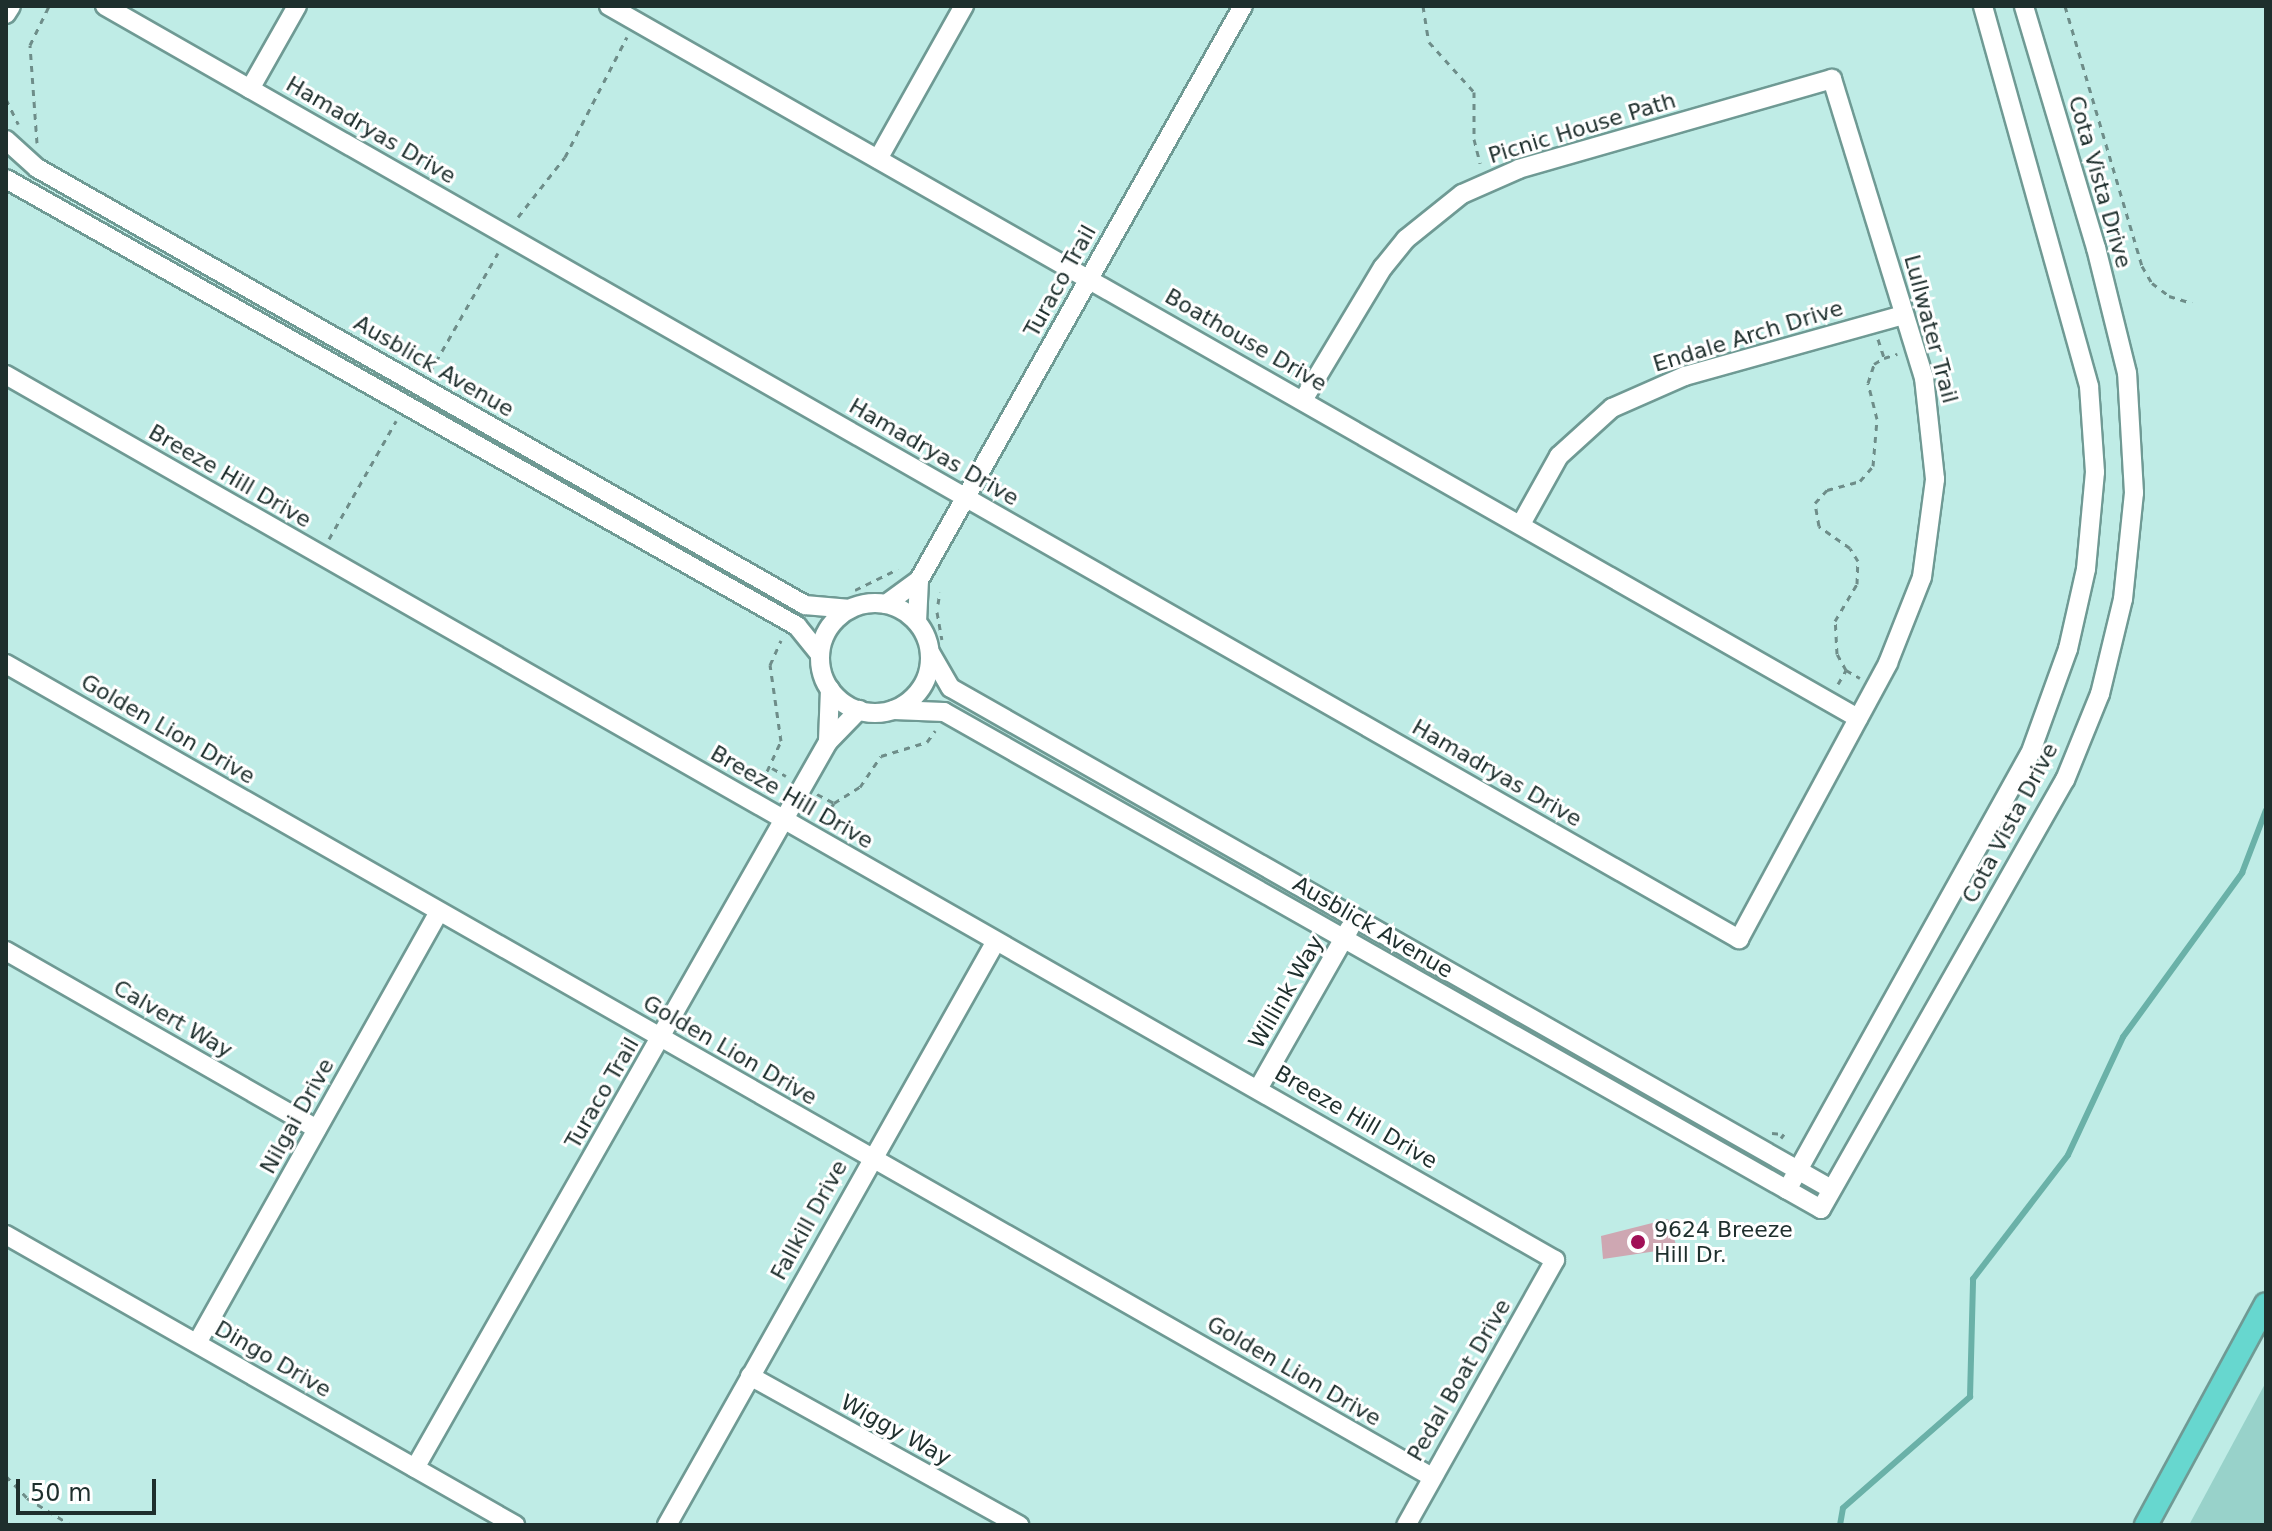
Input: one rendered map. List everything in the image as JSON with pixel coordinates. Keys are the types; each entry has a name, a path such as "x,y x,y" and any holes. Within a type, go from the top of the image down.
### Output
{"main road":[{"path":"2146,1525 2266,1304"}],"street":[{"path":"6,14 11,6"},
{"name":"Hamadryas Drive","path":"105,6 1739,939"},
{"path":"250,89 297,6"},
{"name":"Boathouse Drive","path":"609,6 1858,718"},
{"path":"878,159 964,6"},
{"name":"Turaco Trail","path":"886,604 919,580 1243,6"},
{"name":"Cota Vista Drive","path":"1787,1190 2030,754 2068,649 2086,569 2095,472 2089,386 1983,6"},
{"name":"Cota Vista Drive","path":"1821,1209 2065,780 2100,694 2123,599 2134,493 2127,373 2096,248 2024,6"},
{"name":"Lullwater Trail","path":"1739,939 1888,663 1922,577 1935,479 1924,378 1832,79"},
{"name":"Picnic House Path","path":"1303,400 1383,267 1406,239 1462,194 1519,169 1832,79"},
{"name":"Ausblick Avenue","path":"6,140 37,168 805,605 850,609"},
{"path":"6,179 797,626 820,654 830,689 859,710 894,710 922,688 931,654 917,622 886,604 850,609 830,628 820,654"},
{"name":"Endale Arch Drive","path":"1521,524 1559,456 1612,408 1685,376 1904,315"},
{"name":"Breeze Hill Drive","path":"6,375 1555,1260"},
{"name":"Turaco Trail","path":"917,622 919,580"},
{"name":"Ausblick Avenue","path":"931,654 951,688 1831,1189"},
{"name":"Golden Lion Drive","path":"6,664 1432,1477"},
{"name":"Turaco Trail","path":"828,742 830,689"},
{"name":"Turaco Trail","path":"415,1468 828,742 859,710"},
{"name":"Ausblick Avenue","path":"894,710 944,712 1821,1209"},
{"name":"Nilgai Drive","path":"197,1343 439,912"},
{"name":"Willink Way","path":"1258,1089 1356,918"},
{"name":"Fallkill Drive","path":"667,1525 996,941"},
{"name":"Calvert Way","path":"6,951 317,1129"},
{"name":"Dingo Drive","path":"6,1235 515,1525"},
{"name":"Pedal Boat Drive","path":"1406,1525 1555,1260"},
{"name":"Wiggy Way","path":"750,1376 1019,1525"}],"path":[{"path":"35,146 39,132 30,45 49,6"},
{"path":"1423,6 1429,42 1466,77 1474,92 1480,163"},
{"path":"2065,6 2142,266 2152,283 2169,296 2192,303"},
{"path":"518,217 565,157 627,36"},
{"path":"428,375 498,253"},
{"path":"1877,336 1884,358"},
{"path":"1861,678 1846,670 1837,654 1835,621 1857,584 1858,561 1850,548 1819,526 1815,503 1827,490 1860,481 1873,466 1877,419 1868,383 1874,364 1902,352"},
{"path":"329,539 398,417"},
{"path":"762,782 770,768 781,732 770,665 782,639"},
{"path":"1838,684 1846,670"},
{"path":"824,817 834,803 860,787 881,756 927,742 936,727"},
{"path":"770,768 786,776"},
{"path":"817,794 834,803"},
{"path":"6,1476 27,1498 71,1525"}],"green space":[{"path":"2266,1382 2266,1525 2189,1525"}],"building":[{"name":"9624 Breeze Hill Dr.","path":"1668,1219 1677,1248 1603,1259 1601,1236"}],"waterway":[{"path":"1840,1525 1843,1508 1970,1397 1973,1279 2068,1155 2123,1037 2242,873 2266,810"}],"place":[{"name":"9624 Breeze Hill Dr.","path":"1638,1242"}]}
